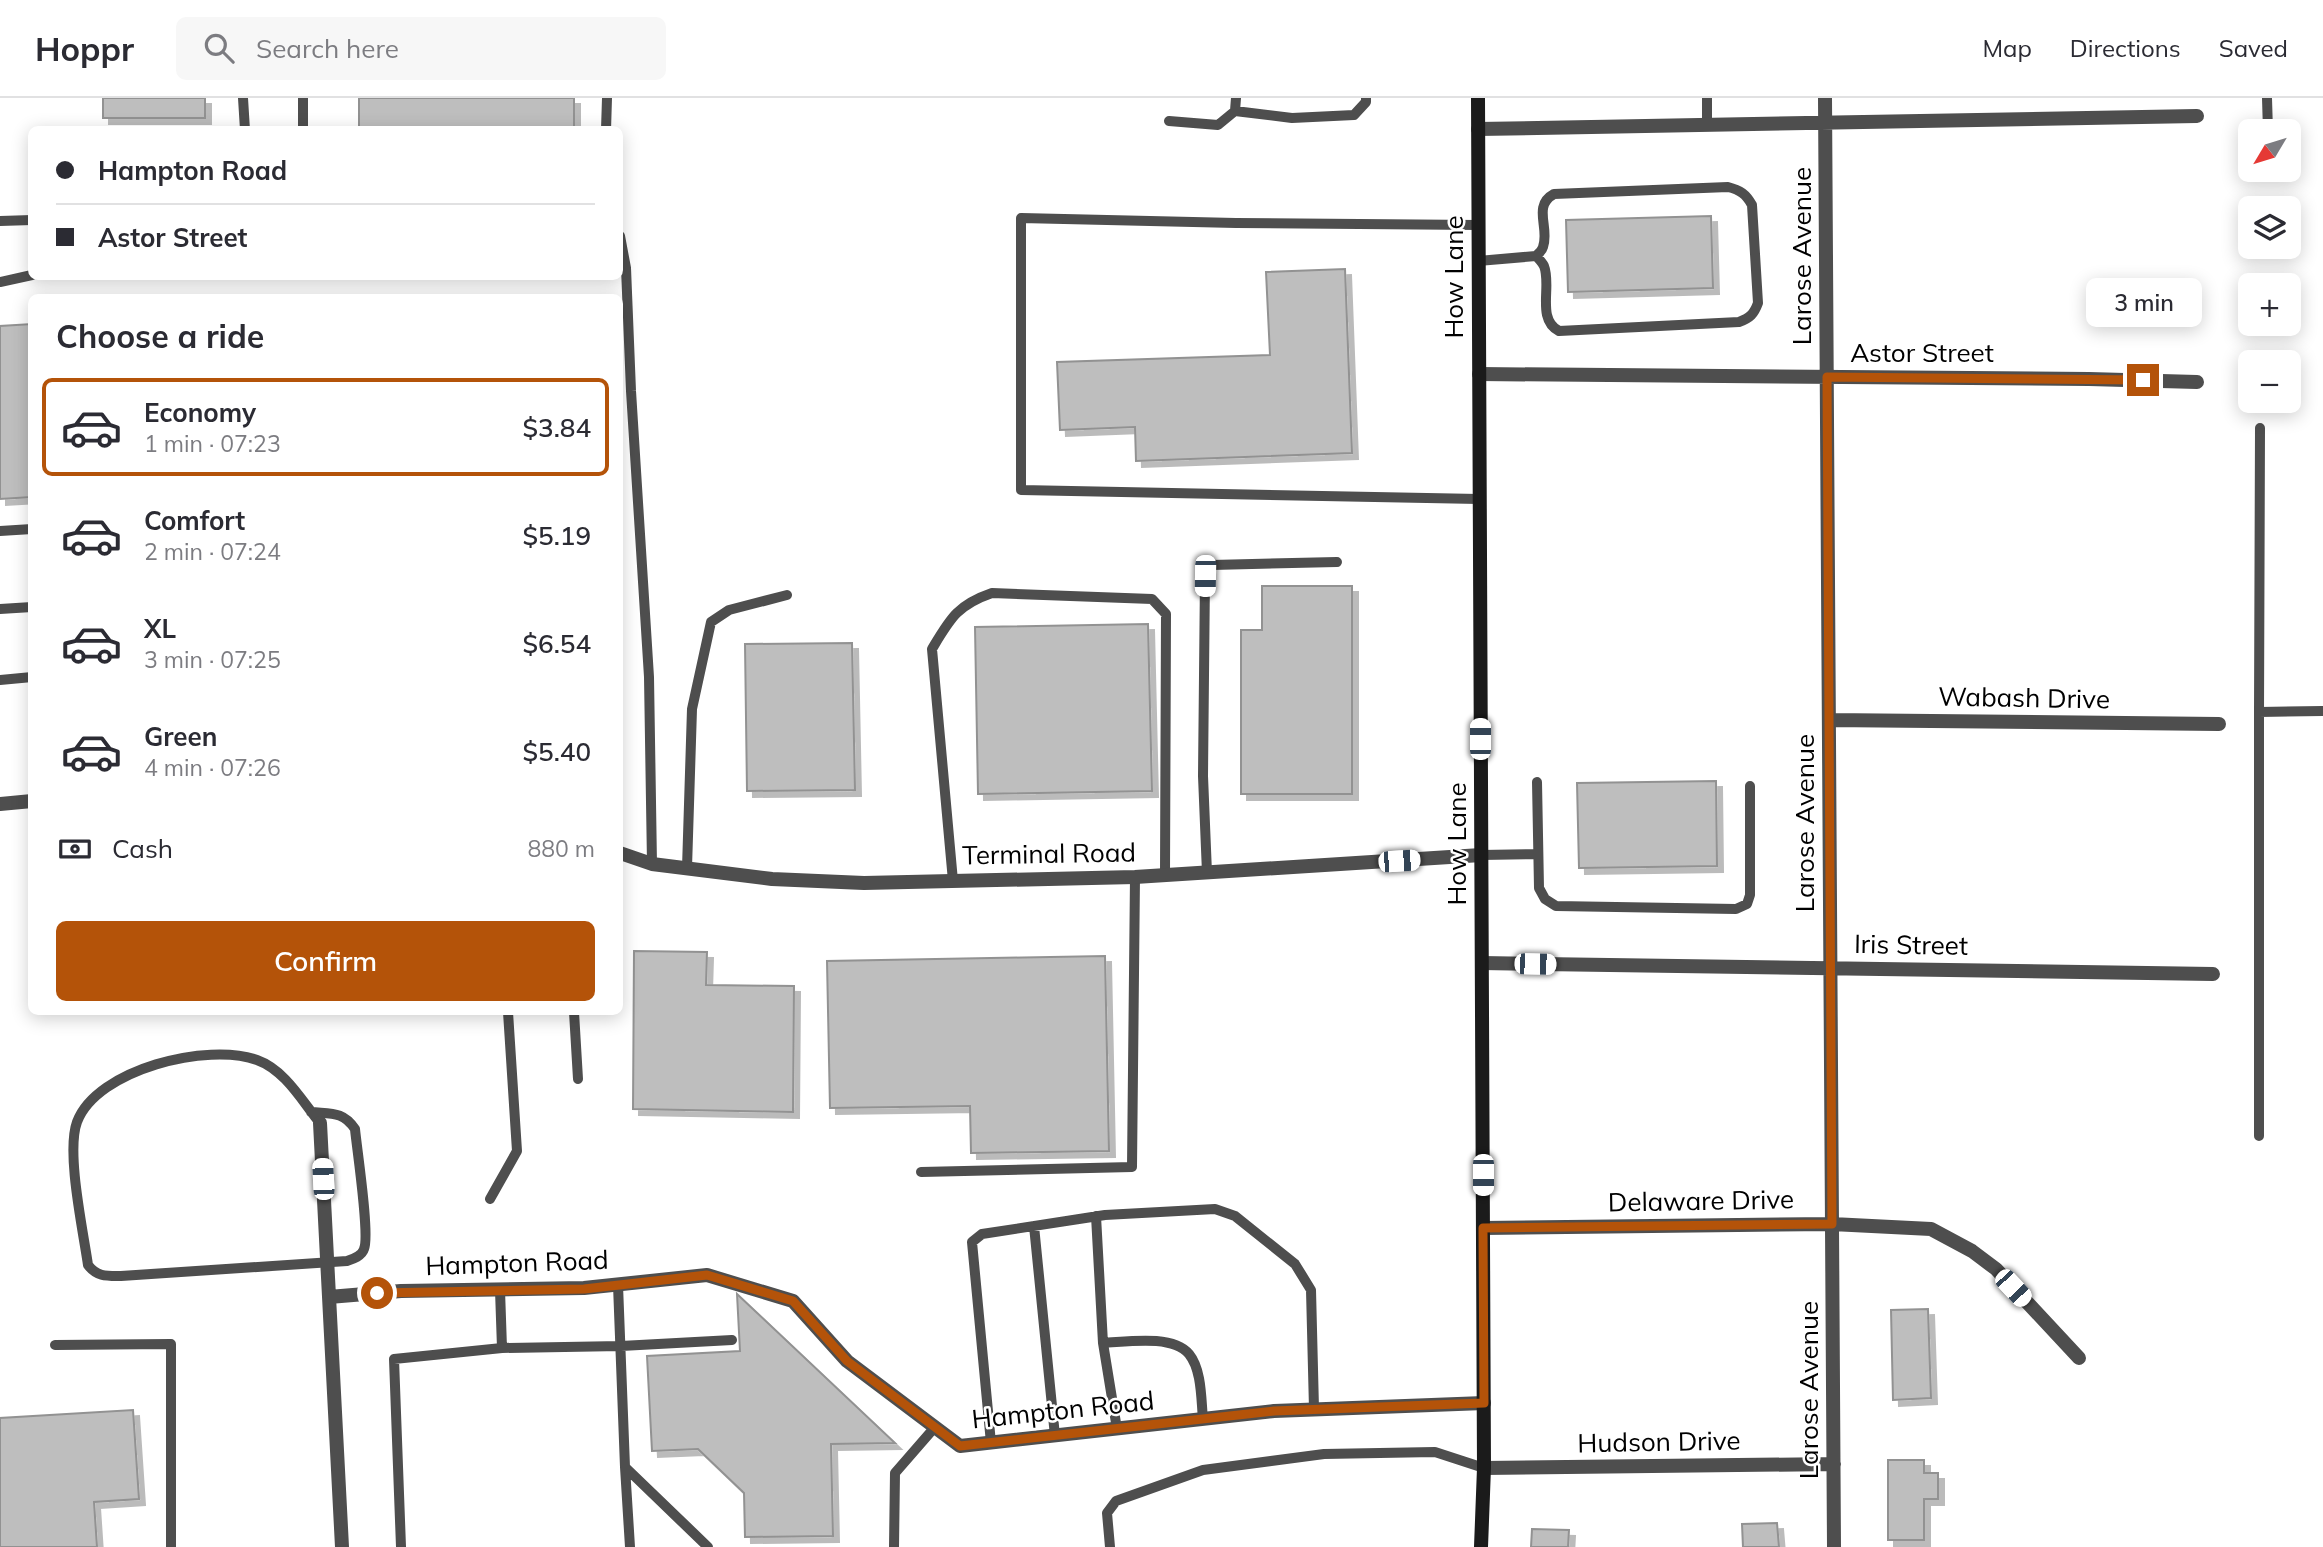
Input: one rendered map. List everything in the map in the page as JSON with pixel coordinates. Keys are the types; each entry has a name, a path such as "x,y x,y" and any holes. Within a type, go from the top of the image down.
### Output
{"main road":[{"name":"How Lane","path":"1478,98 1485,1468 1481,1547"}],"street":[{"name":"Larose Avenue","path":"1825,98 1834,1547"},
{"path":"1478,129 2197,116"},
{"name":"Astor Street","path":"1479,374 2197,382"},
{"name":"Wabash Drive","path":"1829,720 2219,724"},
{"path":"0,804 28,802"},
{"name":"Terminal Road","path":"623,854 652,864 772,879 864,884 1135,877 1481,856"},
{"name":"Iris Street","path":"1482,963 2213,974"},
{"path":"316,1118 327,1262 342,1547"},
{"name":"Delaware Drive","path":"1483,1228 1832,1224 1931,1228 1972,1251 1996,1269 2079,1358"},
{"name":"Hampton Road","path":"329,1297 401,1291 584,1289 707,1275 793,1301 847,1361 960,1446 1274,1411 1484,1403"},
{"name":"Hudson Drive","path":"1485,1468 1834,1464"}],"lane":[{"path":"243,98 245,126"},
{"path":"303,98 303,126"},
{"path":"606,126 607,98"},
{"path":"1169,121 1218,125 1235,111 1236,98"},
{"path":"1235,111 1293,118 1354,114 1366,102 1366,98"},
{"path":"1707,98 1707,125"},
{"path":"2267,98 2268,119"},
{"path":"1478,261 1536,256 1544,246 1542,208 1546,198 1554,194 1728,187 1738,189 1748,196 1752,205 1758,303 1755,312 1748,319 1739,322 1559,331 1552,327 1548,318 1544,266 1536,256"},
{"path":"1478,225 1021,218 1021,490 1479,499"},
{"path":"0,221 28,220"},
{"path":"623,252 649,677 652,864"},
{"path":"0,282 28,276"},
{"path":"2259,1136 2260,428"},
{"path":"0,531 28,528"},
{"path":"1207,873 1203,776 1205,576 1212,565 1337,562"},
{"path":"953,881 932,649 949,620 971,600 992,593 1152,599 1166,614 1166,875"},
{"path":"687,868 692,709 711,622 729,610 787,596"},
{"path":"0,610 28,607"},
{"path":"0,680 28,677"},
{"path":"2259,712 2323,711"},
{"path":"1537,782 1539,888 1545,899 1556,906 1736,909 1747,904 1750,895 1750,786"},
{"path":"1481,856 1538,854"},
{"path":"921,1172 1132,1167 1135,877"},
{"path":"490,1199 517,1151 508,1015"},
{"path":"574,1015 578,1079"},
{"path":"230,1055 257,1060 278,1072 316,1118 342,1115 355,1129 365,1249 359,1256 346,1261 327,1262 121,1276 93,1272 88,1265 73,1148 76,1125 83,1109 101,1090 154,1064 194,1057 230,1055"},
{"path":"990,1443 971,1242 982,1234 1096,1216 1215,1209 1235,1216 1295,1265 1311,1290 1314,1409"},
{"path":"1096,1216 1103,1343 1117,1429"},
{"path":"1034,1226 1055,1436"},
{"path":"618,1284 630,1547"},
{"path":"500,1290 502,1348"},
{"path":"401,1547 394,1359 502,1348 621,1346 732,1340"},
{"path":"1103,1343 1164,1340 1188,1353 1197,1371 1203,1419"},
{"path":"55,1345 171,1344 171,1547"},
{"path":"894,1547 895,1474 935,1427"},
{"path":"1110,1547 1107,1513 1116,1501 1203,1470 1324,1454 1435,1452 1485,1468"},
{"path":"625,1467 708,1547"}],"building":[{"path":"103,98 205,98 205,118 103,118"},
{"path":"359,98 574,98 574,126 359,126"},
{"path":"1711,216 1713,288 1568,292 1566,220"},
{"path":"1345,269 1352,453 1136,461 1135,427 1060,430 1057,362 1270,355 1266,272"},
{"path":"28,324 28,497 0,499 0,326"},
{"path":"1262,586 1352,586 1352,794 1241,794 1241,630 1262,630"},
{"path":"1148,624 1152,791 978,794 975,627"},
{"path":"852,643 855,790 747,791 745,644"},
{"path":"1716,781 1717,866 1579,868 1577,783"},
{"path":"634,951 707,952 706,985 794,986 793,1112 633,1109"},
{"path":"1105,956 1109,1151 971,1153 970,1106 830,1108 827,961"},
{"path":"737,1294 895,1443 831,1444 833,1536 745,1537 744,1493 698,1449 652,1451 647,1356 740,1351"},
{"path":"1928,1309 1931,1398 1893,1400 1891,1310"},
{"path":"133,1410 139,1499 94,1502 97,1547 0,1547 0,1418"},
{"path":"1888,1460 1924,1460 1924,1473 1938,1473 1938,1499 1924,1499 1924,1540 1888,1540"},
{"path":"1777,1523 1779,1547 1743,1547 1742,1524"},
{"path":"1532,1529 1569,1530 1568,1547 1531,1547"}],"route":[{"path":"377,1293 584,1289 707,1275 793,1301 847,1361 960,1446 1274,1411 1484,1403 1483,1228 1832,1224 1827,377 2143,380"}]}
